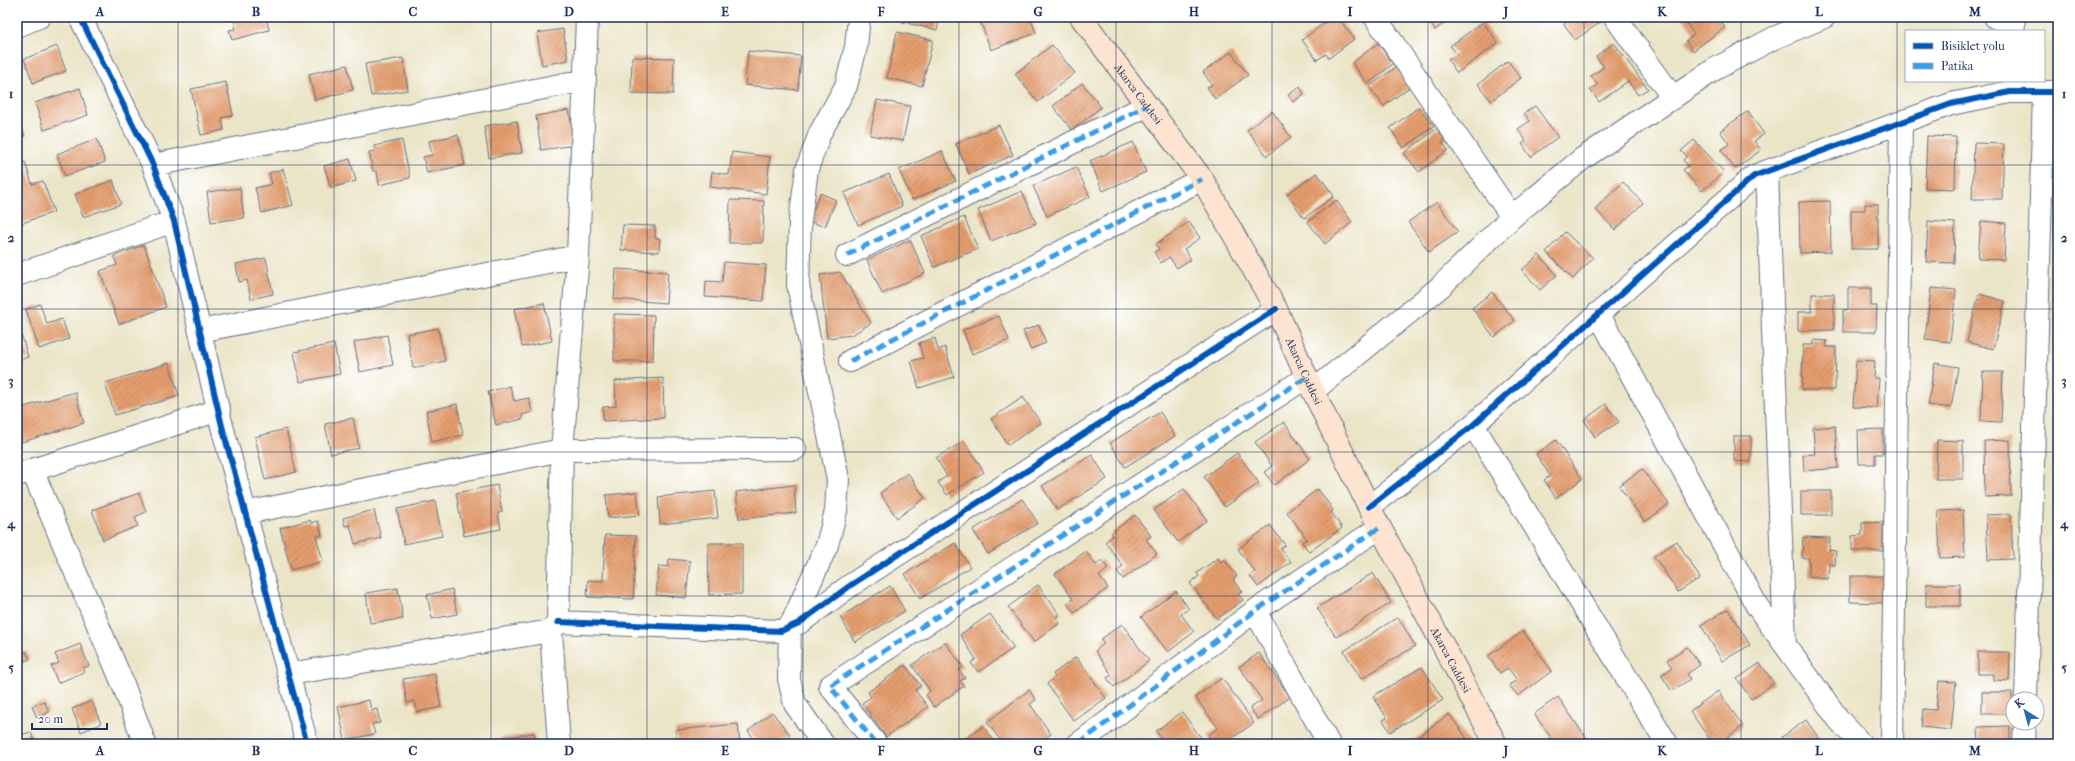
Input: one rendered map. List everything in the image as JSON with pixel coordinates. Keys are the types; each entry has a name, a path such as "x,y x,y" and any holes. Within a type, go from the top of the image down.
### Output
{"main road":[{"name":"Akarca Caddesi","path":"1081,17 1146,106 1202,178 1276,309 1379,528 1496,744"}],"street":[{"path":"17,26 39,17"},
{"path":"80,17 153,165 174,221 218,410 307,744"},
{"path":"559,744 555,626 562,450 578,256 587,17"},
{"path":"823,744 795,704 789,679 790,627 827,545 836,511 838,479 798,285 800,221 806,169 820,133 846,86 856,47 859,17"},
{"path":"1375,17 1512,217"},
{"path":"1615,17 1673,98"},
{"path":"876,744 830,686 1310,384 1440,287 1512,217 1582,159 1722,66 1774,38 1824,17"},
{"path":"153,165 585,80"},
{"path":"1369,507 1473,425 1754,176 1951,104 2010,86 2051,93 2026,691"},
{"path":"847,255 1146,106"},
{"path":"1892,744 1901,123"},
{"path":"1767,172 1785,644"},
{"path":"850,361 1202,178"},
{"path":"17,275 174,221"},
{"path":"200,331 578,256"},
{"path":"289,674 555,626 781,631 799,623 851,585 1276,309"},
{"path":"1598,313 1757,606 1840,720 1861,744"},
{"path":"145,744 123,684 24,473 218,410"},
{"path":"1473,425 1667,744"},
{"path":"245,513 562,450 795,449"},
{"path":"1084,742 1255,611 1379,528"},
{"path":"1255,611 1329,744"},
{"path":"2024,744 2025,731"}],"building":[{"path":"233,17 266,17 269,30 232,40 229,30 236,29"},
{"path":"297,17 316,17 316,18 298,22"},
{"path":"903,17 940,17 937,30 902,22"},
{"path":"1030,17 1036,33 991,50 979,18"},
{"path":"1332,17 1338,17 1354,39 1329,58 1326,54 1317,60 1302,40"},
{"path":"1453,17 1435,30 1426,18"},
{"path":"1570,17 1603,17 1605,19 1575,40 1564,24"},
{"path":"1682,17 1718,17 1725,27 1693,51 1686,41 1694,34"},
{"path":"1483,22 1498,43 1457,73 1448,60 1457,54 1450,46"},
{"path":"563,29 568,60 542,65 537,33"},
{"path":"897,32 933,40 922,86 887,78"},
{"path":"1378,43 1393,64 1368,84 1352,63"},
{"path":"1614,43 1648,89 1638,95 1628,81 1599,102 1590,90 1598,85 1591,76 1604,67 1596,56"},
{"path":"1052,45 1075,73 1038,102 1015,74"},
{"path":"57,46 66,71 33,83 24,59"},
{"path":"748,51 801,56 798,90 745,85"},
{"path":"1231,52 1248,75 1215,99 1207,87 1212,85 1203,72"},
{"path":"632,57 674,58 673,94 631,93"},
{"path":"403,58 408,90 371,96 365,64"},
{"path":"1508,61 1521,78 1491,101 1478,84"},
{"path":"347,65 353,90 315,100 309,74"},
{"path":"1397,66 1411,86 1384,106 1369,87"},
{"path":"226,82 233,115 222,118 224,130 201,135 191,89"},
{"path":"1082,83 1101,107 1072,130 1053,106"},
{"path":"1300,87 1304,94 1293,102 1288,95"},
{"path":"80,88 88,115 44,130 35,103"},
{"path":"877,100 910,106 903,141 870,135"},
{"path":"1535,106 1558,137 1531,157 1522,144 1526,141 1518,129 1530,121 1524,113"},
{"path":"1419,107 1434,126 1404,148 1390,128"},
{"path":"569,110 575,145 541,150 536,116"},
{"path":"1272,111 1291,137 1267,156 1247,130"},
{"path":"1748,111 1764,134 1754,141 1761,150 1735,169 1721,150 1729,144 1720,131"},
{"path":"17,114 25,136 17,138"},
{"path":"517,121 522,153 489,158 484,126"},
{"path":"999,125 1013,155 969,174 956,144"},
{"path":"1442,125 1450,136 1442,142 1448,150 1419,172 1404,153"},
{"path":"458,135 465,165 427,173 423,157 432,155 429,141"},
{"path":"1927,136 1956,137 1955,189 1925,188"},
{"path":"97,139 105,162 65,176 57,154"},
{"path":"402,140 410,178 379,185 377,172 373,171 369,152 375,151 374,146"},
{"path":"1694,140 1724,172 1702,191 1683,170 1688,166 1683,160 1687,156 1681,151"},
{"path":"1133,142 1146,172 1103,191 1090,161"},
{"path":"1974,143 2004,144 2002,199 1972,199"},
{"path":"942,151 956,181 912,200 899,170"},
{"path":"732,152 770,157 766,194 710,187 712,172 729,175"},
{"path":"350,159 356,181 331,188 324,166"},
{"path":"25,162 32,184 43,181 54,212 17,225 17,165"},
{"path":"1076,167 1090,197 1047,216 1033,186"},
{"path":"283,169 293,205 262,213 255,188 272,184 269,173"},
{"path":"1317,173 1334,196 1304,218 1287,194"},
{"path":"889,174 902,206 858,225 844,193"},
{"path":"113,180 121,204 83,217 75,194"},
{"path":"1623,182 1643,203 1615,230 1595,209"},
{"path":"2058,182 2058,209 2056,208"},
{"path":"240,188 244,218 211,222 207,192"},
{"path":"1022,191 1036,223 991,241 978,210"},
{"path":"820,193 836,200 825,227 809,221"},
{"path":"730,200 764,201 763,243 729,243"},
{"path":"1336,200 1352,222 1325,244 1308,222"},
{"path":"1830,201 1831,252 1800,253 1799,202"},
{"path":"1437,202 1458,232 1429,252 1408,222"},
{"path":"1865,204 1878,204 1878,249 1851,249 1851,210 1865,210"},
{"path":"964,217 978,249 934,267 921,236"},
{"path":"1928,221 1955,223 1954,263 1926,262"},
{"path":"1981,221 2006,223 2004,260 1978,259"},
{"path":"1189,222 1200,238 1184,249 1191,259 1177,268 1169,257 1161,263 1154,252 1159,249 1156,244"},
{"path":"623,225 655,226 655,238 660,239 659,252 621,250"},
{"path":"1565,232 1593,258 1573,279 1546,252"},
{"path":"910,240 925,273 882,294 867,260"},
{"path":"144,245 166,307 119,324 100,271 117,265 114,256"},
{"path":"1539,255 1557,275 1540,290 1522,270"},
{"path":"266,258 273,294 251,299 247,280 239,282 236,264"},
{"path":"724,262 766,265 763,301 705,297 706,281 722,282"},
{"path":"616,269 668,272 666,303 614,299"},
{"path":"840,272 871,323 852,335 827,338 820,275"},
{"path":"1848,288 1871,288 1871,306 1877,306 1876,332 1843,332 1843,310 1848,310"},
{"path":"1931,288 1956,290 1950,342 1925,339"},
{"path":"1492,292 1515,321 1494,337 1472,308"},
{"path":"1812,294 1834,294 1834,330 1798,331 1798,312 1812,312"},
{"path":"1979,294 2005,301 1993,349 1967,342"},
{"path":"544,303 552,341 522,347 514,309"},
{"path":"40,304 47,324 62,319 69,339 39,349 26,309"},
{"path":"614,314 654,315 653,361 614,361"},
{"path":"999,316 1009,340 972,354 963,330"},
{"path":"17,321 28,357 17,361"},
{"path":"1039,325 1046,343 1030,349 1023,331"},
{"path":"438,328 445,361 413,368 407,334"},
{"path":"387,335 393,365 360,372 354,342"},
{"path":"935,338 938,350 945,347 954,377 919,388 911,361 923,358 919,343"},
{"path":"1813,340 1827,341 1826,347 1836,347 1835,390 1802,390 1803,345 1813,345"},
{"path":"334,344 340,374 300,382 294,352"},
{"path":"1856,360 1875,361 1874,378 1879,378 1877,408 1853,407"},
{"path":"169,363 179,396 115,415 105,383"},
{"path":"1935,363 1958,367 1951,408 1928,405"},
{"path":"1983,372 2003,372 2001,422 1981,421"},
{"path":"663,378 664,418 603,421 603,407 616,406 615,381"},
{"path":"510,386 514,401 529,398 532,412 522,415 523,419 496,425 488,392"},
{"path":"75,392 84,423 22,442 17,426 17,409"},
{"path":"1023,397 1041,423 1008,445 991,419"},
{"path":"457,404 463,435 432,442 426,411"},
{"path":"1606,404 1619,422 1595,437 1584,420"},
{"path":"1160,412 1175,436 1125,467 1110,443"},
{"path":"353,418 359,448 331,454 325,424"},
{"path":"1284,422 1310,459 1274,485 1264,472 1272,466 1255,442"},
{"path":"1835,426 1838,468 1804,471 1803,455 1815,454 1813,428"},
{"path":"286,429 296,472 265,480 255,437"},
{"path":"1883,429 1883,454 1875,454 1875,464 1859,464 1858,430"},
{"path":"1734,436 1751,436 1751,462 1734,461"},
{"path":"1556,440 1582,479 1556,498 1544,480 1550,476 1536,454"},
{"path":"1937,440 1963,441 1963,479 1936,479"},
{"path":"2010,440 2011,496 1985,497 1984,441"},
{"path":"964,441 984,472 947,495 938,482 947,476 936,458"},
{"path":"1237,453 1259,483 1225,507 1204,477"},
{"path":"1092,455 1107,479 1057,510 1042,486"},
{"path":"1642,469 1669,504 1645,522 1619,486"},
{"path":"908,473 925,498 897,518 880,493"},
{"path":"497,485 502,512 498,513 501,529 464,536 456,493"},
{"path":"794,485 796,513 739,519 736,492"},
{"path":"1184,489 1207,520 1178,542 1154,510"},
{"path":"1318,489 1333,510 1331,512 1342,528 1309,552 1302,542 1307,539 1287,512"},
{"path":"715,491 718,518 660,524 658,497"},
{"path":"1801,491 1831,491 1831,515 1801,515"},
{"path":"637,492 640,515 608,518 606,495"},
{"path":"139,493 146,512 135,517 138,526 103,540 92,510"},
{"path":"1022,499 1038,523 988,554 973,530"},
{"path":"435,501 442,536 404,544 397,509"},
{"path":"374,510 381,538 355,544 350,525 345,526 343,518"},
{"path":"1963,510 1965,557 1940,558 1938,511"},
{"path":"2011,514 2013,559 1988,560 1986,515"},
{"path":"1135,515 1151,536 1146,539 1157,554 1123,579 1117,571 1123,566 1105,542 1113,536 1111,533"},
{"path":"310,520 311,523 318,521 322,535 316,536 323,561 291,570 280,528"},
{"path":"1883,522 1883,551 1852,551 1852,536 1862,535 1862,523"},
{"path":"1270,525 1285,545 1280,548 1291,562 1258,587 1250,576 1255,572 1238,549"},
{"path":"605,535 636,536 633,599 587,597 588,580 603,581"},
{"path":"1803,537 1830,538 1829,550 1836,551 1835,565 1829,564 1828,579 1809,577 1809,558 1802,558"},
{"path":"1677,541 1700,578 1678,592 1654,556"},
{"path":"708,543 742,543 742,594 709,595"},
{"path":"955,543 970,567 920,599 905,574"},
{"path":"1086,551 1096,565 1102,560 1108,569 1099,576 1108,588 1074,613 1067,603 1073,599 1055,574"},
{"path":"1218,558 1221,562 1224,559 1237,576 1233,580 1242,592 1238,594 1243,600 1217,619 1190,583 1199,576 1197,573"},
{"path":"2055,558 2058,559 2058,572 2054,572"},
{"path":"669,559 690,561 686,598 656,595 659,566 668,567"},
{"path":"1373,573 1391,603 1336,637 1317,608"},
{"path":"1850,576 1883,576 1883,603 1850,602"},
{"path":"1926,584 1960,584 1960,606 1926,606"},
{"path":"1038,585 1060,615 1056,617 1060,623 1034,642 1008,607"},
{"path":"890,586 905,611 855,642 840,617"},
{"path":"398,588 403,619 370,623 366,593"},
{"path":"452,589 457,614 432,619 427,595"},
{"path":"1176,591 1189,609 1181,614 1194,632 1168,652 1141,617"},
{"path":"1728,609 1750,645 1722,661 1701,625"},
{"path":"990,614 1014,648 978,672 971,663 976,659 960,635"},
{"path":"1398,617 1415,646 1361,679 1344,651"},
{"path":"1122,624 1149,661 1114,687 1107,678 1112,675 1095,651 1104,644 1101,639"},
{"path":"1523,631 1552,671 1518,696 1509,685 1517,680 1508,668 1500,673 1488,656"},
{"path":"945,642 963,667 959,670 965,678 960,681 964,686 934,707 926,695 930,691 912,665"},
{"path":"80,644 89,666 83,668 84,672 58,683 51,666 59,663 55,654"},
{"path":"1687,647 1700,665 1687,674 1690,679 1672,691 1661,675 1672,668 1667,660"},
{"path":"26,651 30,659 17,664 17,655"},
{"path":"1978,652 2010,652 2009,681 1993,680 1993,674 1978,674"},
{"path":"1259,653 1290,697 1258,719 1250,708 1262,700 1239,667"},
{"path":"1076,657 1106,698 1074,721 1047,684 1055,677 1053,674"},
{"path":"1760,663 1774,683 1751,699 1737,679"},
{"path":"905,665 921,686 915,690 928,707 886,737 862,703 871,697 868,692"},
{"path":"2055,666 2058,666 2058,680 2054,680"},
{"path":"1422,667 1443,700 1390,732 1383,720 1387,718 1373,696"},
{"path":"435,674 441,707 417,712 415,701 407,703 403,679"},
{"path":"1222,678 1254,723 1224,744 1214,744 1208,735 1218,728 1195,697"},
{"path":"1939,681 1956,682 1951,730 1921,727 1923,709 1936,710"},
{"path":"1029,690 1036,700 1030,704 1051,734 1037,744 1003,744 987,722"},
{"path":"1718,691 1743,726 1718,744 1713,744 1690,711"},
{"path":"1982,692 2005,692 2005,714 1982,714"},
{"path":"1558,697 1587,739 1579,744 1544,744 1552,739 1534,714"},
{"path":"369,700 371,711 377,709 380,723 372,724 375,734 345,740 338,707"},
{"path":"44,701 49,712 37,718 32,706"},
{"path":"92,701 101,724 81,732 72,709"},
{"path":"772,712 790,735 778,744 758,744 748,731"},
{"path":"1182,712 1205,743 1204,744 1165,744 1156,731"},
{"path":"1449,714 1471,744 1408,744"},
{"path":"1806,720 1823,744 1787,744 1782,737"},
{"path":"738,724 740,744 677,744 675,730"},
{"path":"983,726 996,744 958,744"},
{"path":"2005,726 2005,731 2010,731 2010,744 1979,744 1978,727"},
{"path":"31,732 35,744 17,744 17,736"},
{"path":"534,733 536,744 501,744 500,738"}],"marked path":[{"path":"847,255 1146,106"},
{"path":"850,361 1202,179"},
{"path":"876,744 830,686 1307,377"},
{"path":"1078,744 1255,611 1379,528"}],"cycle path":[{"path":"80,17 153,165 174,221 222,426 307,744"},
{"path":"1369,507 1473,425 1754,176 1951,104 2010,92 2058,92"},
{"path":"558,622 781,631 799,623 851,585 1276,309"}]}
